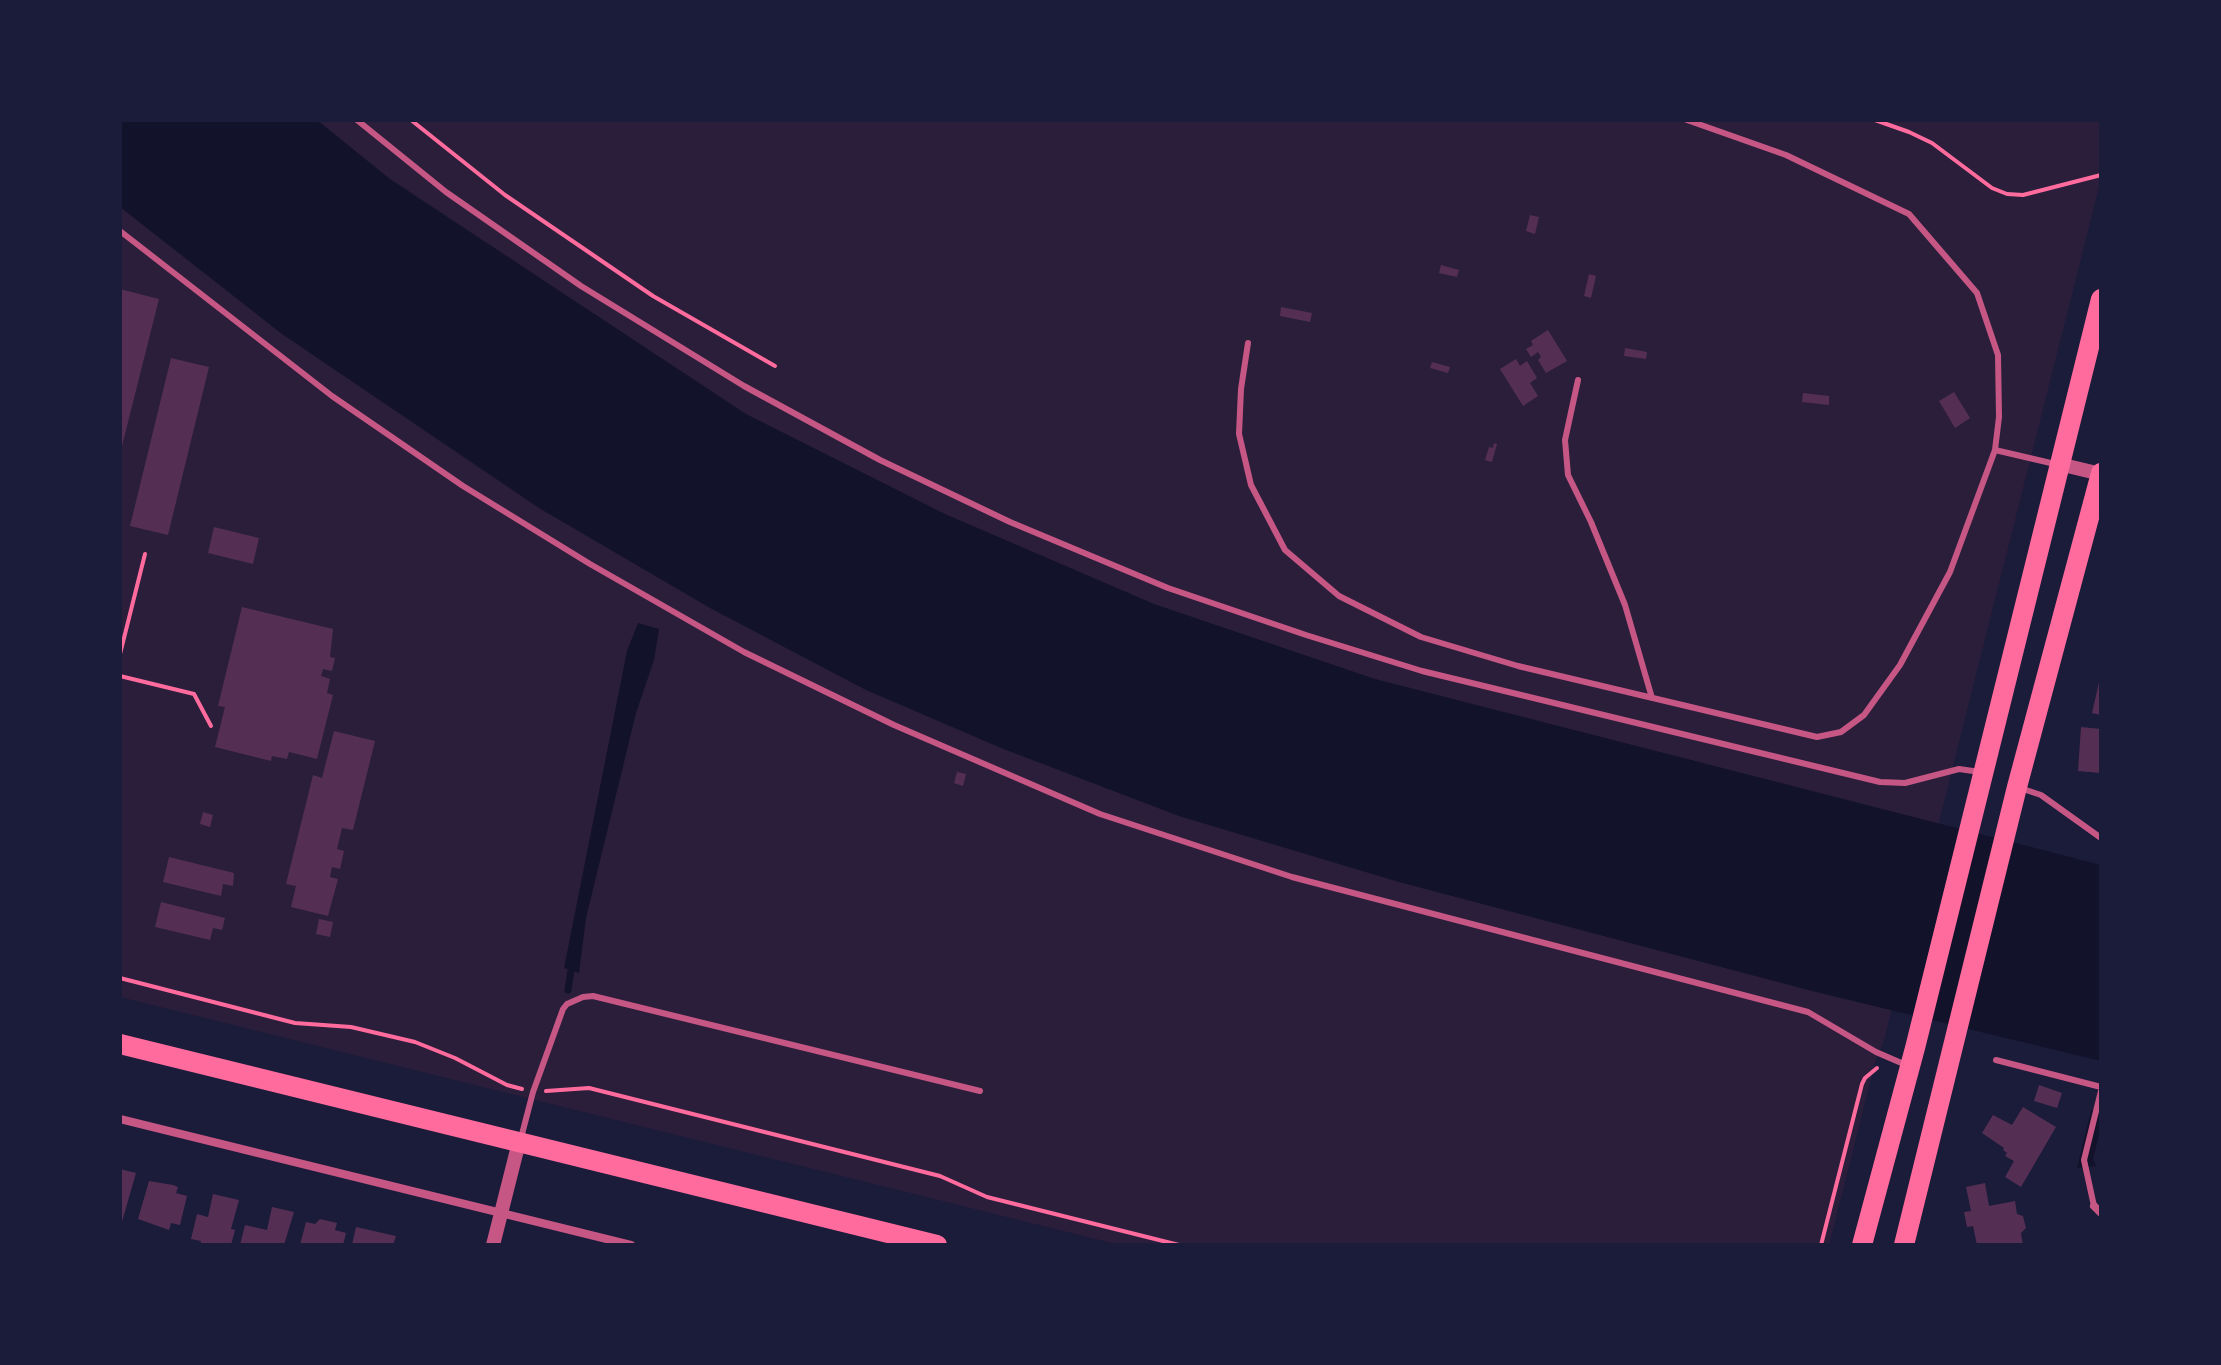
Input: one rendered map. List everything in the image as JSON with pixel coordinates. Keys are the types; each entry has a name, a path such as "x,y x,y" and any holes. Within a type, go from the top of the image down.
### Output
{"main road":[{"path":"1862,1245 1912,1057 2101,299"},
{"path":"1904,1245 2015,797 2101,474"},
{"path":"120,1044 937,1245"}],"street":[{"path":"2059,464 2101,474"},
{"path":"120,1119 631,1245"},
{"path":"493,1245 519,1142"}],"lane":[{"path":"357,120 446,192 581,286 744,386 880,460 1010,522 1168,588 1422,671 1880,782 1905,783 1959,769 1984,772"},
{"path":"1248,343 1241,389 1239,434 1251,485 1285,550 1339,596 1421,637 1518,666 1817,737 1841,732 1864,715 1900,665 1950,572 1995,450 1999,417 1998,355 1977,293 1909,214 1786,155 1687,120"},
{"path":"120,231 332,396 463,486 590,564 744,652 894,725 1100,814 1292,877 1808,1012 1876,1052 1912,1057"},
{"path":"1578,380 1565,440 1568,475 1625,605 1652,698"},
{"path":"1995,450 2059,464"},
{"path":"2015,797 2041,795 2101,838"},
{"path":"519,1142 533,1092 563,1009 575,999 593,996 980,1091"},
{"path":"1996,1060 2101,1089 2084,1160 2098,1209"}],"path":[{"path":"411,120 505,195 653,296 775,366"},
{"path":"1875,120 1932,143 1992,188 2007,194 2023,195 2101,175"},
{"path":"120,654 145,554"},
{"path":"120,676 194,694 211,726"},
{"path":"120,978 295,1023 351,1027 415,1042 455,1058 507,1085 533,1092 589,1088 940,1176 987,1197 1179,1245"},
{"path":"1821,1245 1862,1084 1872,1071 1883,1068"}],"shaded area":[{"path":"120,120 2101,120 2101,179 1883,1044 1876,1059 1829,1245 1120,1245 120,997"},
{"path":"120,120 317,120 390,179 746,414 945,514 1154,604 1375,679 2101,865 2101,1061 1812,991 1399,882 1179,816 1001,748 866,690 710,608 539,508 282,334 120,207"},
{"path":"638,623 659,629 654,660 636,713 586,918 579,973 564,968 627,651"},
{"path":"2099,1107 2101,1126 2093,1159 2096,1166 2077,1168 2091,1111"}],"building":[{"path":"1530,215 1539,217 1535,234 1526,231"},
{"path":"1441,265 1459,270 1457,277 1439,273"},
{"path":"1589,274 1596,276 1591,298 1584,296"},
{"path":"120,289 159,299 121,450 120,450"},
{"path":"1281,307 1312,313 1310,322 1280,316"},
{"path":"1548,330 1567,361 1546,373 1538,360 1541,357 1538,352 1531,357 1526,349 1533,345 1531,341"},
{"path":"1625,348 1647,352 1646,359 1624,356"},
{"path":"171,358 209,367 168,535 130,526"},
{"path":"1516,359 1520,366 1527,361 1537,378 1530,383 1538,396 1523,406 1500,369"},
{"path":"1432,362 1450,367 1448,373 1430,368"},
{"path":"1954,392 1970,418 1955,428 1939,401"},
{"path":"1803,393 1829,396 1829,405 1802,402"},
{"path":"1494,443 1497,444 1492,462 1485,460 1489,447 1493,448"},
{"path":"214,527 259,538 253,564 208,553"},
{"path":"242,607 333,629 330,657 335,658 332,671 323,669 321,676 330,679 327,693 333,695 317,759 289,752 287,759 272,756 271,761 215,747 225,707 218,706"},
{"path":"2101,678 2101,715 2092,713"},
{"path":"2081,727 2101,729 2101,773 2078,771"},
{"path":"334,731 375,741 353,830 342,828 337,849 344,851 340,869 332,867 330,877 338,879 328,916 291,907 296,886 286,884 313,775 322,778"},
{"path":"957,772 966,774 963,786 954,783"},
{"path":"203,812 213,815 210,827 200,824"},
{"path":"169,857 234,873 233,886 223,884 221,896 163,882"},
{"path":"161,902 225,918 222,930 213,928 210,940 155,927"},
{"path":"319,919 333,922 330,937 316,934"},
{"path":"2039,1085 2062,1093 2057,1108 2034,1101"},
{"path":"2023,1107 2056,1127 2021,1187 2005,1177 2014,1161 2005,1156 2004,1148 1982,1133 1993,1115 2012,1125"},
{"path":"120,1169 136,1173 121,1225 120,1225"},
{"path":"149,1181 173,1185 178,1187 176,1193 187,1196 180,1225 171,1223 169,1230 138,1219"},
{"path":"1985,1183 1989,1206 2015,1201 2017,1214 2023,1216 2026,1228 2021,1233 2023,1245 1977,1245 1973,1226 1967,1227 1964,1212 1971,1211 1966,1187"},
{"path":"213,1194 239,1200 231,1229 235,1230 231,1245 200,1245 201,1241 191,1239 197,1214 208,1217"},
{"path":"272,1207 294,1212 284,1245 240,1245 245,1225 267,1230"},
{"path":"320,1219 337,1223 335,1230 346,1233 343,1245 300,1245 306,1222 315,1224"},
{"path":"356,1227 396,1236 393,1245 352,1245"}],"waterway":[{"path":"568,990 572,964"}]}
